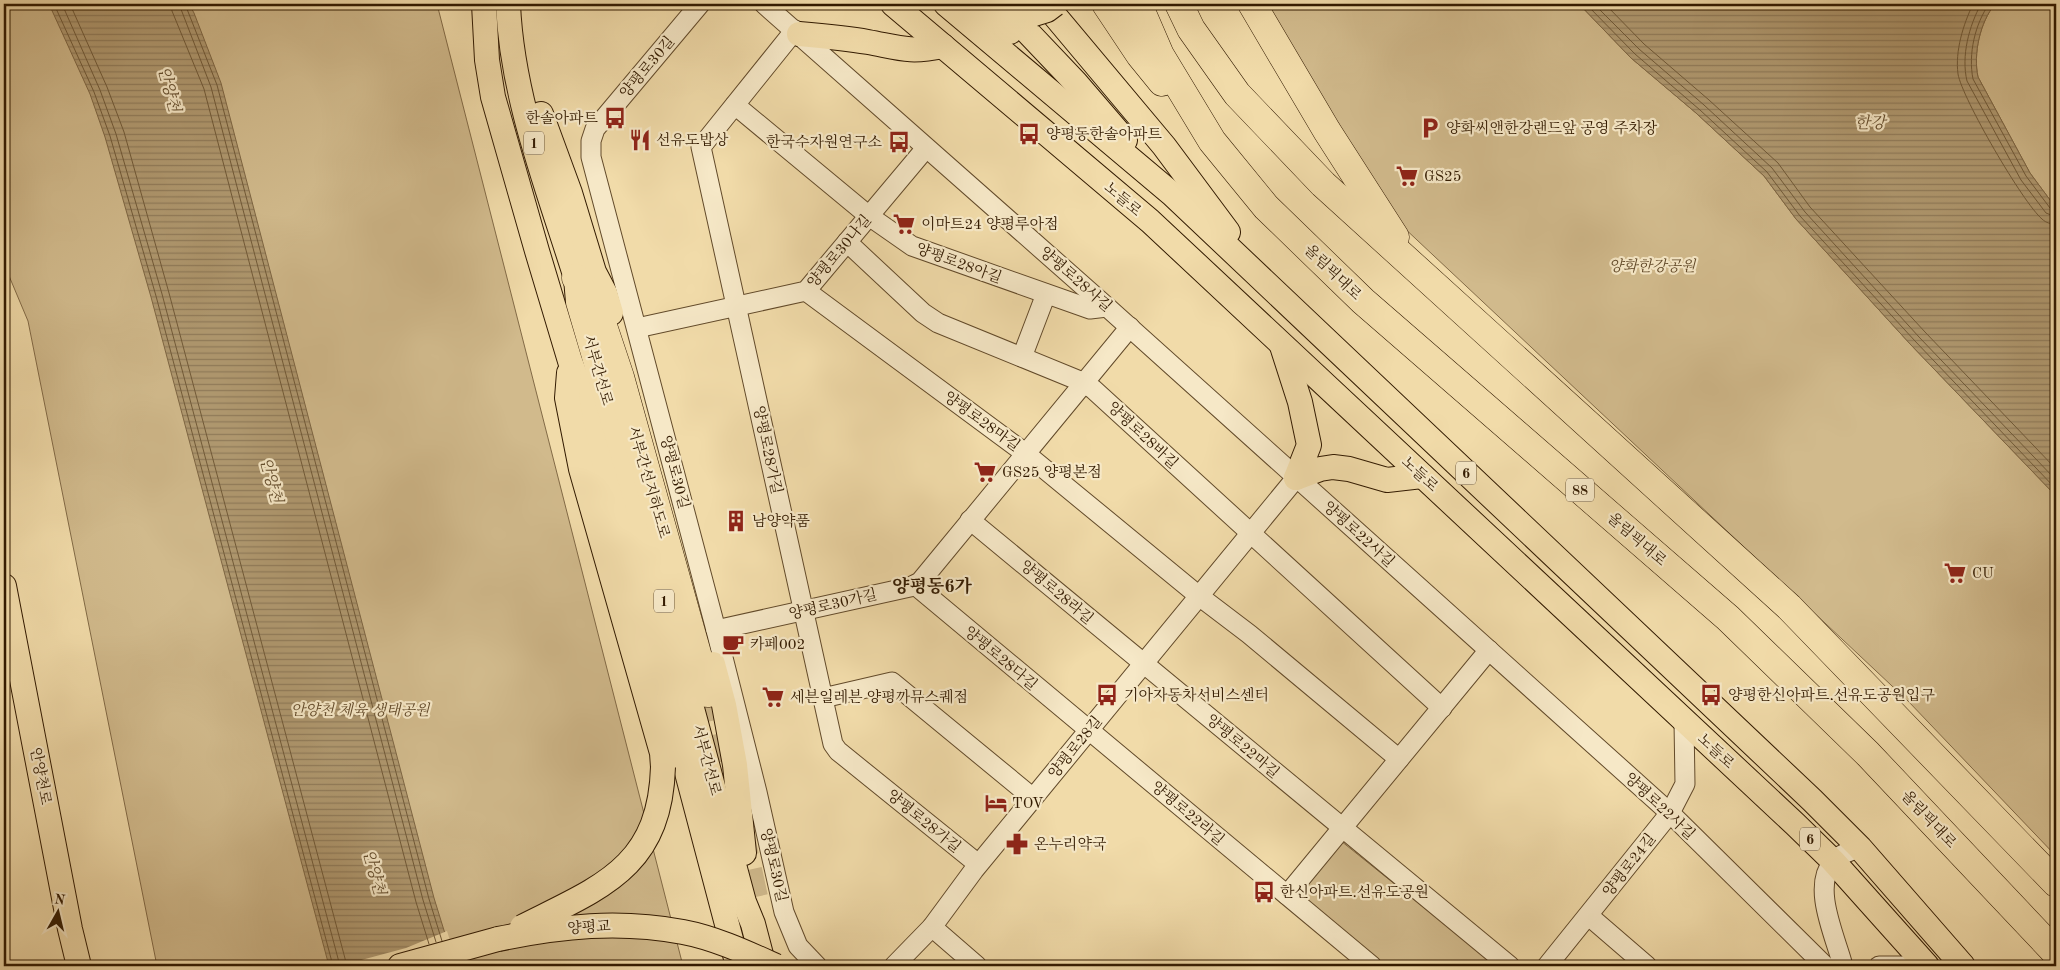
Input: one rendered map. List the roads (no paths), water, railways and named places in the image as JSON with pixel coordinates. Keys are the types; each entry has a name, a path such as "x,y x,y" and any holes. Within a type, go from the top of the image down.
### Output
{"highway":[{"path":"1106,4 1140,55 1212,141"},
{"name":"올림픽대로","path":"1138,4 1160,55 1212,141 1266,207 1363,301 1728,618 1868,754 2056,953"},
{"path":"1179,4 1191,29 1237,94 1323,184 1789,607 2056,883"},
{"path":"1252,4 1327,131 1415,268"},
{"name":"서부간선지하도로","path":"588,282 620,377 708,694"}],"main road":[{"path":"470,4 472,16 487,60"},
{"name":"서부간선로","path":"484,4 487,60 493,97 512,168 570,361 582,393 638,587 738,966"},
{"name":"서부간선로","path":"508,4 510,37 518,86 532,138 588,282 578,302 635,496 744,902 753,924 764,966"},
{"path":"522,4 527,55 538,104 570,193 588,282"},
{"name":"노들로","path":"893,4 1150,222 1833,861 1927,966"},
{"name":"노들로","path":"946,4 1172,194 1860,848 1963,966"},
{"path":"977,4 1100,110"},
{"path":"1000,4 1100,110 1172,194"},
{"path":"1007,4 1026,14 1039,9 1047,10 1055,4"},
{"path":"1039,9 1164,146 1267,284"},
{"path":"797,32 867,42 903,50 922,50 943,46"},
{"path":"1281,344 1300,402 1309,444 1296,478"},
{"path":"498,939 586,895 610,880 627,865 643,846 653,822 660,797 663,767 659,742 581,469 567,398 570,361"},
{"path":"1296,478 1320,469 1333,467 1349,469 1387,480 1422,476"},
{"name":"안양천로","path":"4,586 70,929 79,966"},
{"name":"양평교","path":"400,966 498,939 550,929 596,925 638,925 685,932 737,949 776,966"}],"street":[{"name":"양평로30길","path":"700,4 596,130 592,141 591,157 716,630 757,792 784,912 798,946 817,966"},
{"name":"양평로28사길","path":"764,4 1107,306 1296,478"},
{"name":"양평로28가길","path":"797,32 701,147 834,744 838,751 978,864"},
{"name":"양평로28아길","path":"734,106 869,216 919,250 1090,309 1107,306"},
{"name":"양평로30나길","path":"637,328 806,291 926,148"},
{"name":"양평로28바길","path":"847,242 923,314 938,323 1083,382 1093,389 1250,533"},
{"name":"양평로28마길","path":"806,291 1025,453 1199,596"},
{"path":"1022,357 1046,294"},
{"path":"915,585 920,582 1130,327"},
{"name":"양평로28길","path":"894,966 932,927 978,864 1296,478"},
{"name":"양평로22사길","path":"1296,478 1670,813 1825,966"},
{"name":"양평로28라길","path":"970,520 1143,664"},
{"path":"1250,533 1442,708"},
{"name":"양평로30가길","path":"716,630 915,585"},
{"name":"양평로28다길","path":"915,585 1088,730"},
{"path":"1199,596 1249,634 1399,759"},
{"path":"1287,895 1489,650"},
{"name":"양평로22마길","path":"1143,664 1510,966"},
{"path":"823,698 892,682 1033,798"},
{"name":"양평로24길","path":"1547,966 1670,813 1685,784 1684,722"},
{"name":"양평로22라길","path":"1088,730 1372,966"},
{"path":"1842,966 1825,905 1826,877 1833,861 1845,852 1860,848"},
{"path":"1589,916 1647,966"},
{"path":"932,927 977,966"},
{"path":"1879,966 1903,966"}],"water":[{"name":"안양천","path":"49,4 189,4 194,13 221,83 434,898 455,966 329,966 151,297 105,137 90,94"},
{"name":"한강","path":"1579,4 1995,4 1985,20 1979,39 1976,58 1978,77 2030,173 2056,208 2056,496 1911,345 1796,219 1764,176 1696,113 1631,58"}],"tunnel":[{"path":"708,693 726,772"},
{"path":"739,829 757,911"}],"place":[{"name":"한솔아파트","path":"615,118"},
{"name":"양화씨앤한강랜드앞 공영 주차장","path":"1430,128"},
{"name":"양평동한솔아파트","path":"1029,134"},
{"name":"선유도밥상","path":"640,140"},
{"name":"한국수자원연구소","path":"899,142"},
{"name":"GS25","path":"1407,176"},
{"name":"이마트24 양평루아점","path":"904,224"},
{"name":"GS25 양평본점","path":"985,472"},
{"name":"남양약품","path":"736,521"},
{"name":"CU","path":"1955,573"},
{"name":"카페002","path":"733,644"},
{"name":"기아자동차서비스센터","path":"1107,695"},
{"name":"양평한신아파트.선유도공원입구","path":"1711,695"},
{"name":"세븐일레븐 양평까뮤스퀘점","path":"773,697"},
{"name":"TOV","path":"996,803"},
{"name":"온누리약국","path":"1017,844"},
{"name":"한신아파트.선유도공원","path":"1264,892"}],"district":[{"name":"양평동6가","path":"932,586"}],"park label":[{"name":"양화한강공원","path":"1652,266"},
{"name":"안양천 체육 생태공원","path":"360,710"}]}
